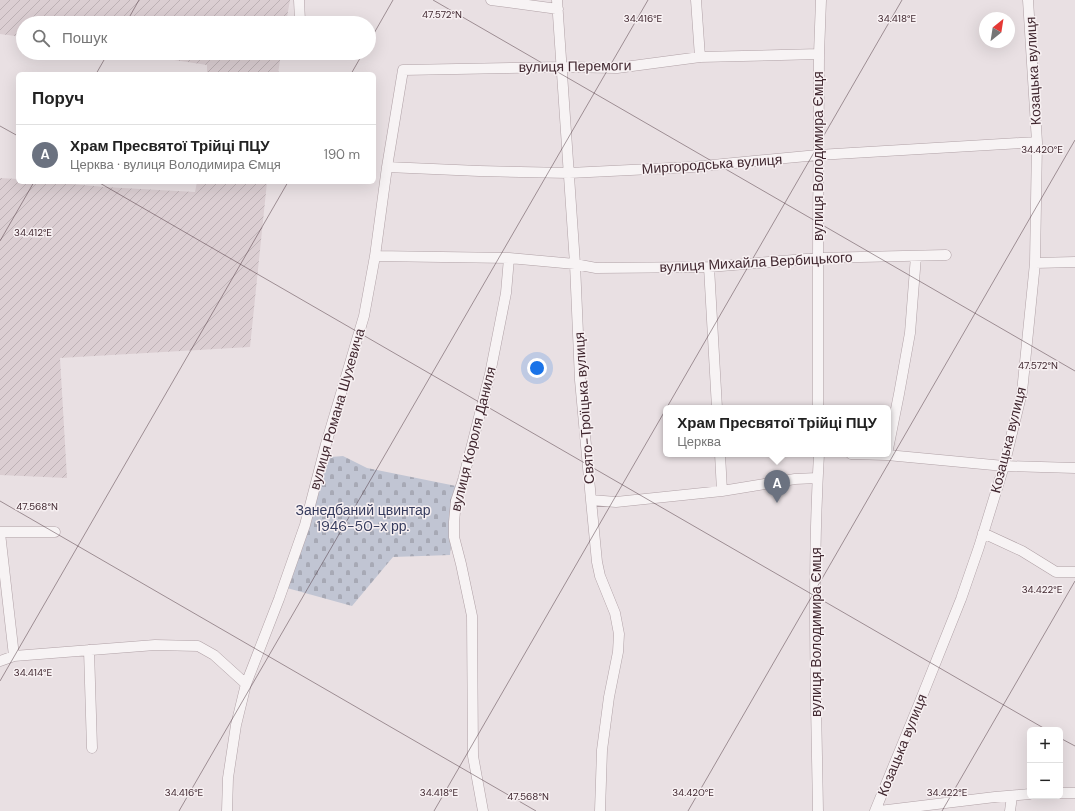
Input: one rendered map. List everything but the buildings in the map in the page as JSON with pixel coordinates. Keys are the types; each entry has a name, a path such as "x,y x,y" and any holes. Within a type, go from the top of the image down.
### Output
{"street":[{"path":"299,0 300,16"},
{"path":"491,0 558,5"},
{"path":"696,0 700,57"},
{"name":"вулиця Володимира Ємця","path":"818,405 818,155 821,0"},
{"name":"Козацька вулиця","path":"875,811 958,606 1004,466 1022,392 1035,263 1037,142 1028,0"},
{"name":"Свято-Троїцька вулиця","path":"558,5 570,173 580,380 597,562 600,576 614,613 619,634 618,652 609,697 602,750 600,811"},
{"name":"вулиця Перемоги","path":"403,70 562,67 617,68 700,57 819,54"},
{"name":"вулиця Романа Шухевича","path":"227,811 228,778 236,725 246,684 305,525 326,444 364,316 375,256 387,167 403,70"},
{"name":"Миргородська вулиця","path":"387,167 479,172 570,173 692,167 818,155 1037,142"},
{"name":"вулиця Михайла Вербицького","path":"375,256 509,258 575,264 596,268 709,267 818,258 946,255"},
{"path":"891,433 910,333 916,256"},
{"name":"вулиця Короля Даниля","path":"483,811 473,756 472,616 461,564 456,549 454,522 456,501 463,480 490,374 506,293 509,258"},
{"path":"1035,263 1075,262"},
{"path":"709,267 717,405"},
{"path":"891,453 1004,466 1075,468"},
{"path":"720,457 722,491"},
{"name":"вулиця Володимира Ємця","path":"818,457 815,620 818,811"},
{"path":"591,500 616,502 722,491 795,479 817,478"},
{"path":"14,656 0,533 56,532"},
{"path":"983,533 1022,552 1056,572 1075,572"},
{"path":"0,661 14,656 155,645 198,646 214,655 246,684"},
{"path":"89,650 92,748"},
{"path":"1063,793 1075,793"},
{"path":"879,811 1027,794"},
{"path":"1010,811 1012,796"}],"shaded area":[{"path":"0,0 290,0 287,16 16,16 16,36 0,34"},
{"path":"174,60 280,60 278,72 207,72 207,65"},
{"path":"0,178 16,179 16,184 71,184 195,192 197,184 267,184 250,347 60,358 67,478 0,475"}],"green space":[{"name":"Занедбаний цвинтар 1946-50-х рр.","path":"343,456 367,468 456,486 450,555 393,557 352,606 287,588 326,463 331,457"}],"place":[{"name":"Храм Пресвятої Трійці ПЦУ","path":"777,503"}]}
